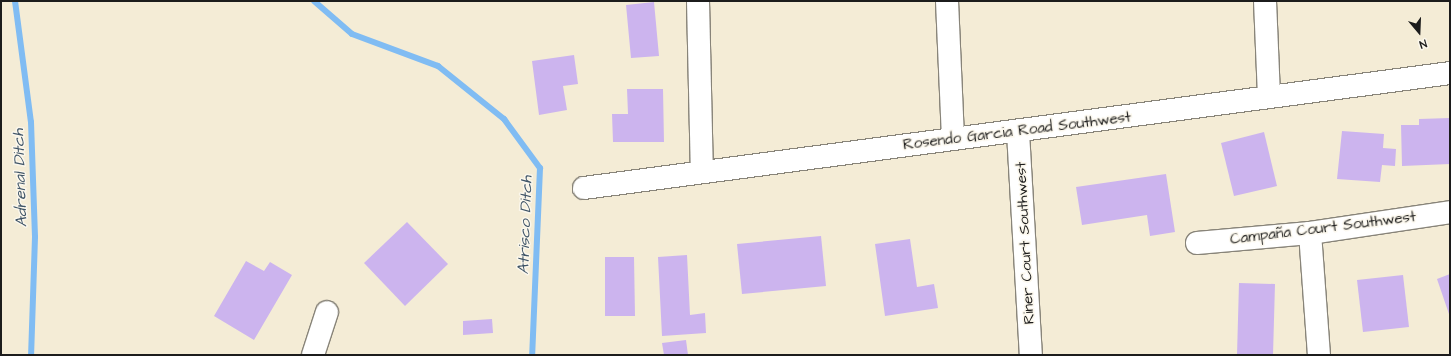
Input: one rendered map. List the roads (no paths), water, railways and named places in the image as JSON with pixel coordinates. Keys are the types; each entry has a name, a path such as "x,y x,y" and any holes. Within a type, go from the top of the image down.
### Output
{"street":[{"path":"698,1 702,172"},
{"path":"947,1 953,139"},
{"path":"1265,1 1269,98"},
{"name":"Rosendo Garcia Road Southwest","path":"584,188 953,139 1018,132 1450,73"},
{"name":"Riner Court Southwest","path":"1018,132 1031,355"},
{"name":"Campaña Court Southwest","path":"1197,243 1310,233 1450,212"},
{"path":"1310,233 1319,355"},
{"path":"313,355 327,312"}],"waterway":[{"name":"Adrenal Ditch","path":"15,1 31,122 35,237 31,355"},
{"name":"Atrisco Ditch","path":"314,1 352,34 438,66 504,119 540,168 532,355"}]}
